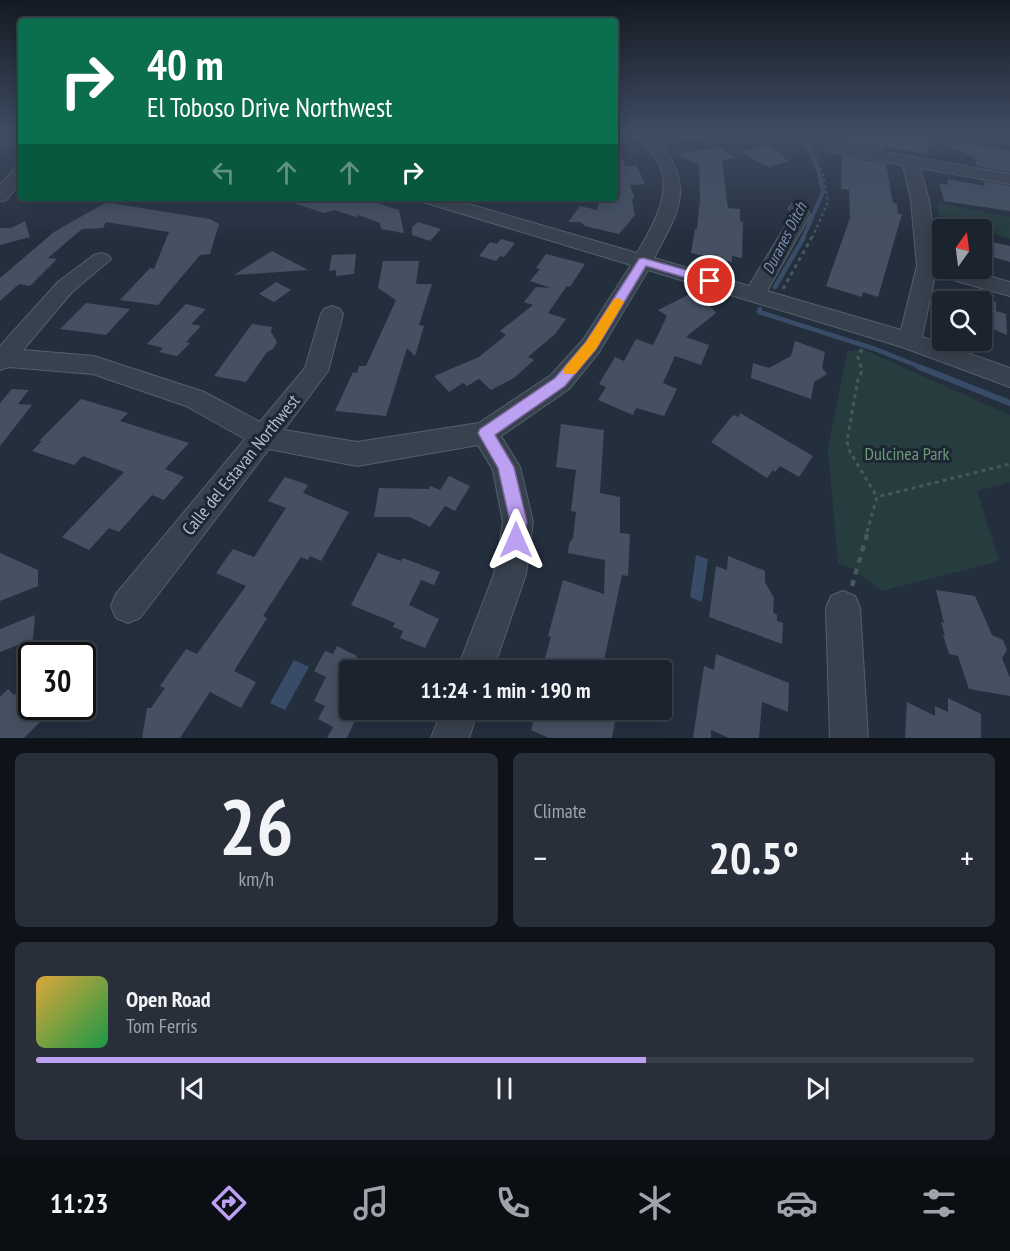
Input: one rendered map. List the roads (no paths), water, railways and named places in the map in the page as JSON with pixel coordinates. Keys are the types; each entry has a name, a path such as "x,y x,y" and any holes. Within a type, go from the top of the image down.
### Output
{"street":[{"path":"1,358 94,365 195,399 264,437 357,454 485,433 560,382 591,346 661,227 671,201 672,179 669,168"},
{"path":"910,341 927,266 920,200 912,168"},
{"path":"948,168 1010,179"},
{"path":"0,196 18,175"},
{"path":"447,201 910,341 1010,378"},
{"path":"755,294 801,215 798,208"},
{"path":"1,358 65,287 101,259"},
{"path":"927,266 1010,289"},
{"name":"Calle del Estavan Northwest","path":"128,606 316,371 332,314"},
{"path":"479,660 510,574 518,522 506,467 485,433"},
{"path":"843,608 849,738"},
{"path":"450,738 456,720"}],"water":[{"path":"696,555 708,559 702,602 690,597"},
{"path":"294,660 309,667 285,710 270,703"}],"waterway":[{"name":"Duranes Ditch","path":"803,238 823,192 817,168"},
{"name":"Duranes Ditch","path":"775,287 804,237"},
{"path":"760,309 759,312 875,349 923,368"},
{"path":"919,367 1010,403"}],"park label":[{"name":"Dulcinea Park","path":"907,454"}]}
